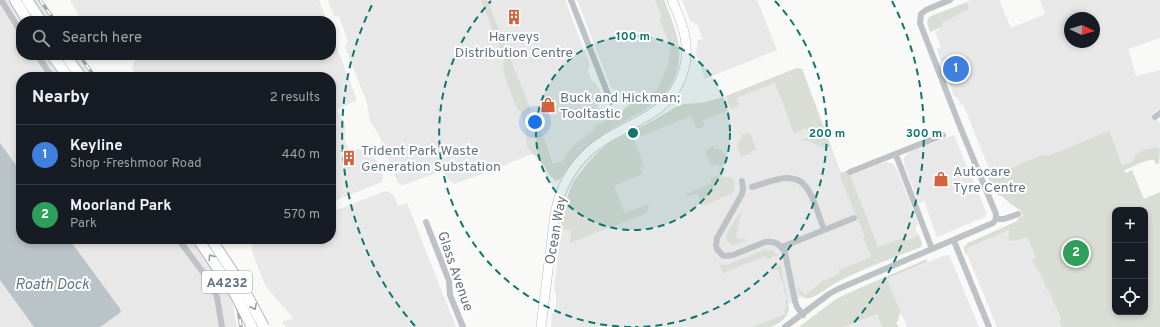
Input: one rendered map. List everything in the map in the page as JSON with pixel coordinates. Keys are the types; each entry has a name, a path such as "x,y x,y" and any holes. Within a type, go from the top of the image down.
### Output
{"main road":[{"path":"15,0 25,16"},
{"path":"27,0 38,16"},
{"path":"56,60 64,72"},
{"path":"69,60 77,72"},
{"name":"A4232","path":"201,244 235,294 252,327"},
{"name":"A4232","path":"215,244 242,286 264,327"}],"street":[{"path":"1,0 16,24"},
{"path":"571,0 611,102"},
{"name":"Ocean Way","path":"541,327 556,207 568,176 593,148 605,139 650,115 660,107 675,91 682,78 686,60 686,45 680,20 672,0"},
{"path":"785,327 838,289 954,241 993,223 996,219 996,214 920,23 921,14 926,10 949,0"},
{"path":"40,60 49,72"},
{"path":"850,172 896,155 943,135"},
{"path":"896,155 932,249"},
{"path":"752,187 786,178 794,178 801,181 811,194 824,229"},
{"path":"742,181 742,194 717,238 717,249 722,255 728,256 765,242 774,242 782,247 785,253 795,301 797,307 803,315"},
{"path":"996,219 1004,219 1018,214"},
{"path":"782,247 854,218"},
{"name":"Glass Avenue","path":"426,222 450,281 450,295 463,327"},
{"path":"954,241 989,327"},
{"path":"182,244 211,283 216,297 222,327"}],"shaded area":[{"path":"0,0 38,0 49,16 16,16 16,60 80,60 88,72 16,72 16,244 208,244 214,263 230,289 237,327 0,327"},
{"path":"70,0 319,0 325,16 79,16"},
{"path":"328,0 565,0 590,65 588,71 592,81 599,88 601,94 598,101 599,113 605,120 594,126 595,129 568,151 562,161 548,165 542,150 454,184 451,181 448,181 444,170 404,185 400,185 397,181 379,135 370,121 367,103 345,47 348,41 339,17 334,16"},
{"path":"481,0 487,0 553,164 562,161 568,151 595,129 593,126 602,123 608,118 621,115 631,101 634,105 657,90 670,60 668,59 670,53 669,49 671,48 660,20 662,17 655,0 664,0 677,35 679,47 678,66 673,81 664,94 653,104 597,139 586,148 557,181 549,174 538,158 527,148 525,127 520,111 518,110 508,85 503,65 504,60"},
{"path":"577,0 664,0 677,37 679,54 678,67 668,90 640,114 626,94 621,94 611,88"},
{"path":"682,0 757,0 777,50 705,79 696,54 698,40 703,39 697,24 690,20"},
{"path":"971,0 999,0 1011,28 1045,14 1040,0 1160,0 1160,38 1128,49 1136,76 1160,70 1160,108 1153,114 1160,122 1160,150 1122,165 994,179 963,104 958,106 960,103 958,98 954,96 937,49 941,47 935,32 939,30 938,27 942,23 969,9 967,2"},
{"path":"967,2 969,9 942,23 943,26 930,32 927,23 929,17"},
{"path":"336,45 357,100 337,110 345,125 344,137 349,150 359,149 368,152 373,156 379,164 383,176 382,182 336,200 336,72 135,72 132,67 136,60 336,60"},
{"path":"797,68 802,69 843,178 885,162 893,164 898,172 918,223 915,228 919,235 868,252 871,257 839,270 839,274 822,280 822,282 806,295 788,304 789,310 784,319 770,327 551,327 552,314 556,309 556,294 554,289 562,216 577,179 684,104 701,103 724,97"},
{"path":"797,68 802,69 831,147 822,147 809,141 801,141 809,137 806,128 794,133 775,83 736,98 739,106 731,109 726,96"},
{"path":"724,97 729,110 703,120 704,126 697,129 691,116 634,139 644,166 640,168 643,174 614,186 625,213 648,204 649,208 647,213 570,243 571,230 560,229 563,209 573,182 597,153 609,143 676,107 684,104 701,103"},
{"path":"1109,131 1122,165 1131,162 1137,154 1143,151 1152,148 1160,149 1159,164 1156,164 1154,160 1150,160 1124,170 1126,173 1132,170 1144,199 1160,192 1160,327 1062,327 1059,320 1061,319 1049,291 1032,260 1036,258 1027,237 1013,241 1008,239 1009,230 967,248 967,254 965,253 964,247 968,243 1017,221 1019,217 1023,216 1020,210 1003,197 996,194 988,178 1042,155 1048,156"},
{"path":"750,133 756,149 750,152 750,154 742,156 738,149 738,142 742,138 741,135"},
{"path":"954,135 986,212 985,217 937,237 924,201 919,203 904,164 904,158 909,152"},
{"path":"713,146 714,149 719,149 723,152 727,161 725,164 719,166 718,164 712,167 705,151"},
{"path":"848,170 878,247 903,238 907,240 919,235 922,243 921,247 879,263 839,281 810,298 805,298 801,294 798,288 799,287 805,295 822,282 821,281 839,274 839,270 871,257 863,238 865,237 839,174"},
{"path":"722,174 723,177 730,177 734,180 735,190 733,193 702,206 697,193 687,197 686,194 712,183 710,179"},
{"path":"386,191 394,196 398,206 407,203 456,327 286,327 282,322 293,318 264,283 252,251 252,247 254,244 336,244 336,210"},
{"path":"741,211 736,238 748,240 731,245 727,241 726,235"},
{"path":"1026,223 1063,327 997,327 967,254 966,248"},
{"path":"764,250 772,250 778,255 768,259 765,256 723,273 720,265 727,265"},
{"path":"949,255 950,257 979,327 907,327 887,279"},
{"path":"927,259 927,262 887,279 901,312 896,323 899,327 882,327 877,314 844,327 799,327 836,299"},
{"path":"781,265 789,309 787,315 779,323 773,326 753,327 785,314 784,310 787,306 785,300 787,299 783,289 785,288 777,269 771,270"},
{"path":"877,314 882,327 844,327"}],"water":[{"name":"Roath Dock","path":"0,143 16,165 16,244 73,244 119,306 121,312 100,327 34,327 0,280"}],"railway":[{"path":"40,0 51,16"},
{"path":"83,60 91,72"},
{"path":"219,244 232,282 241,327"}],"place":[{"name":"Harveys Distribution Centre","path":"514,17"},
{"name":"Keyline","path":"956,69"},
{"name":"Buck and Hickman; Tooltastic","path":"548,105"},
{"name":"Trident Park Waste Generation Substation","path":"349,158"},
{"name":"Autocare Tyre Centre","path":"941,179"},
{"name":"Moorland Park","path":"1076,253"}]}
